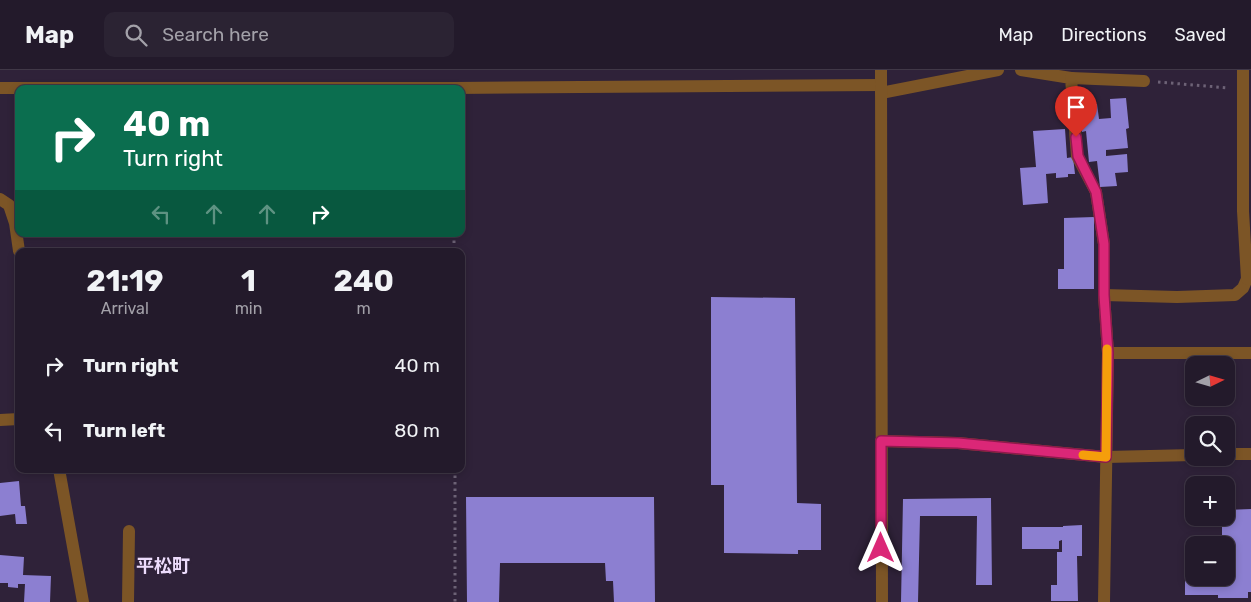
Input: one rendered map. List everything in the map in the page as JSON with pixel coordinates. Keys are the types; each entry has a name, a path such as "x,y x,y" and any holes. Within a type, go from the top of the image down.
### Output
{"street":[{"path":"880,70 882,602"},
{"path":"465,88 881,89 998,70"},
{"path":"1022,70 1071,78 1144,82"},
{"path":"1104,295 1177,297 1235,295 1249,279 1243,211 1243,70"},
{"path":"1071,78 1078,156 1096,192 1104,244 1104,295 1108,353 1104,602"},
{"path":"0,88 15,88"},
{"path":"0,200 9,205 15,223"},
{"path":"1108,353 1251,353"},
{"path":"0,420 15,419"},
{"path":"881,441 958,443 1106,457 1185,454"},
{"path":"1235,454 1251,454"},
{"path":"60,473 83,602"},
{"path":"128,602 129,531"}],"path":[{"path":"1144,82 1243,89"},
{"path":"454,473 455,602"}],"building":[{"path":"1126,98 1129,128 1126,129 1128,148 1106,150 1106,156 1127,154 1128,172 1115,173 1117,186 1100,187 1097,161 1089,162 1086,131 1082,132 1080,105 1097,104 1099,119 1111,118 1110,99"},
{"path":"1065,129 1067,158 1073,157 1075,174 1056,178 1056,173 1046,174 1048,203 1023,205 1020,168 1036,167 1033,131"},
{"path":"1094,217 1094,289 1058,289 1058,269 1064,269 1064,218"},
{"path":"711,297 795,298 797,503 821,504 821,550 798,550 798,554 724,553 724,485 711,485"},
{"path":"19,481 21,506 25,506 27,524 16,524 15,514 0,516 0,483"},
{"path":"466,497 654,497 655,602 614,602 613,581 606,581 605,563 500,563 499,602 467,602"},
{"path":"991,498 992,585 976,585 977,516 920,516 918,602 901,602 903,499"},
{"path":"1251,509 1251,592 1248,592 1248,598 1218,598 1218,595 1185,595 1185,586 1235,586 1235,536 1222,536 1222,526 1235,526 1235,510"},
{"path":"1082,525 1082,556 1077,556 1078,601 1051,601 1051,585 1057,585 1057,552 1062,552 1062,540 1059,541 1059,549 1022,549 1022,527"},
{"path":"0,555 24,557 23,575 51,576 50,602 24,602 25,584 18,584 18,588 8,587 8,583 0,583"}],"slow traffic":[{"path":"1083,455 1106,457 1107,349"}],"district":[{"name":"平松町","path":"163,566"}],"route":[{"path":"881,548 881,441 958,443 1106,457 1108,353 1104,295 1104,244 1096,192 1078,156 1076,137"}]}
